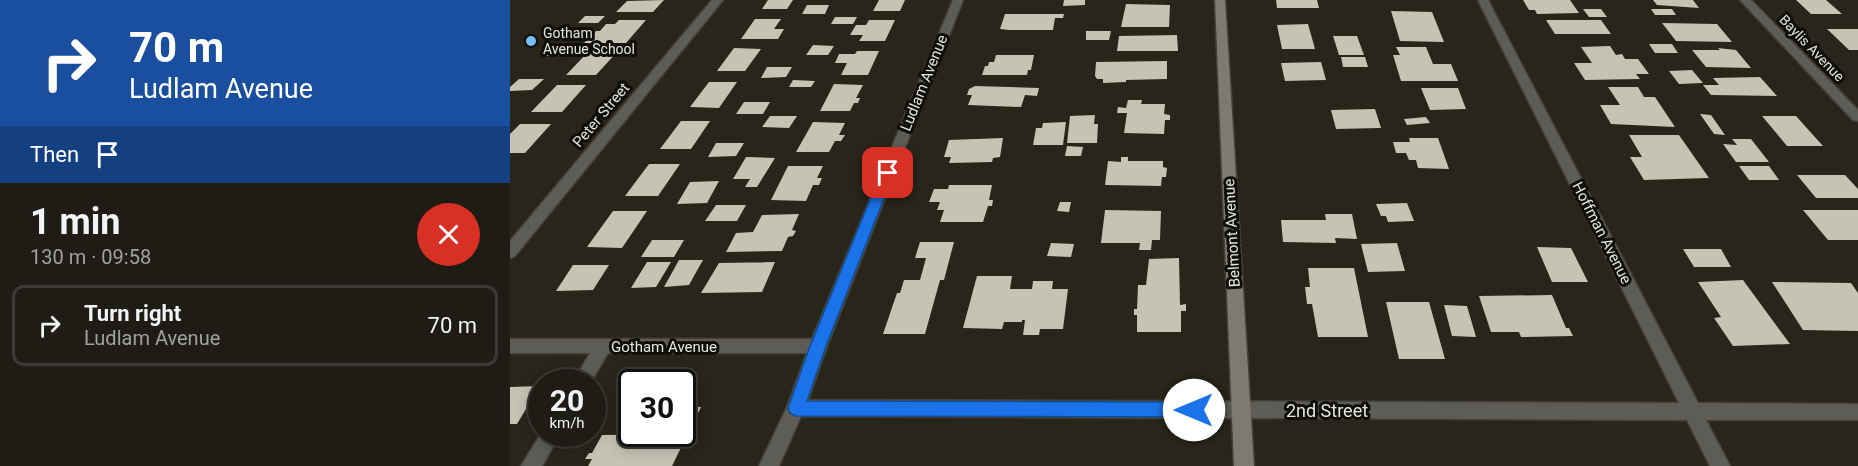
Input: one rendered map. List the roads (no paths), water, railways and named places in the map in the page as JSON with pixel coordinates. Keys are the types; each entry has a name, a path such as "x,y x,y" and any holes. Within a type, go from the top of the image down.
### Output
{"street":[{"name":"Peter Street","path":"510,252 718,0"},
{"name":"Ludlam Avenue","path":"769,466 796,408 818,346 958,0"},
{"name":"Belmont Avenue","path":"1220,0 1244,466"},
{"name":"Hoffman Avenue","path":"1483,0 1720,466"},
{"name":"Baylis Avenue","path":"1744,0 1858,117"},
{"name":"Gotham Avenue","path":"510,346 818,346"},
{"path":"590,369 603,347"},
{"name":"2nd Street","path":"796,408 1858,412"},
{"path":"531,466 543,447"}],"place":[{"name":"Gotham Avenue School","path":"531,41"}]}
